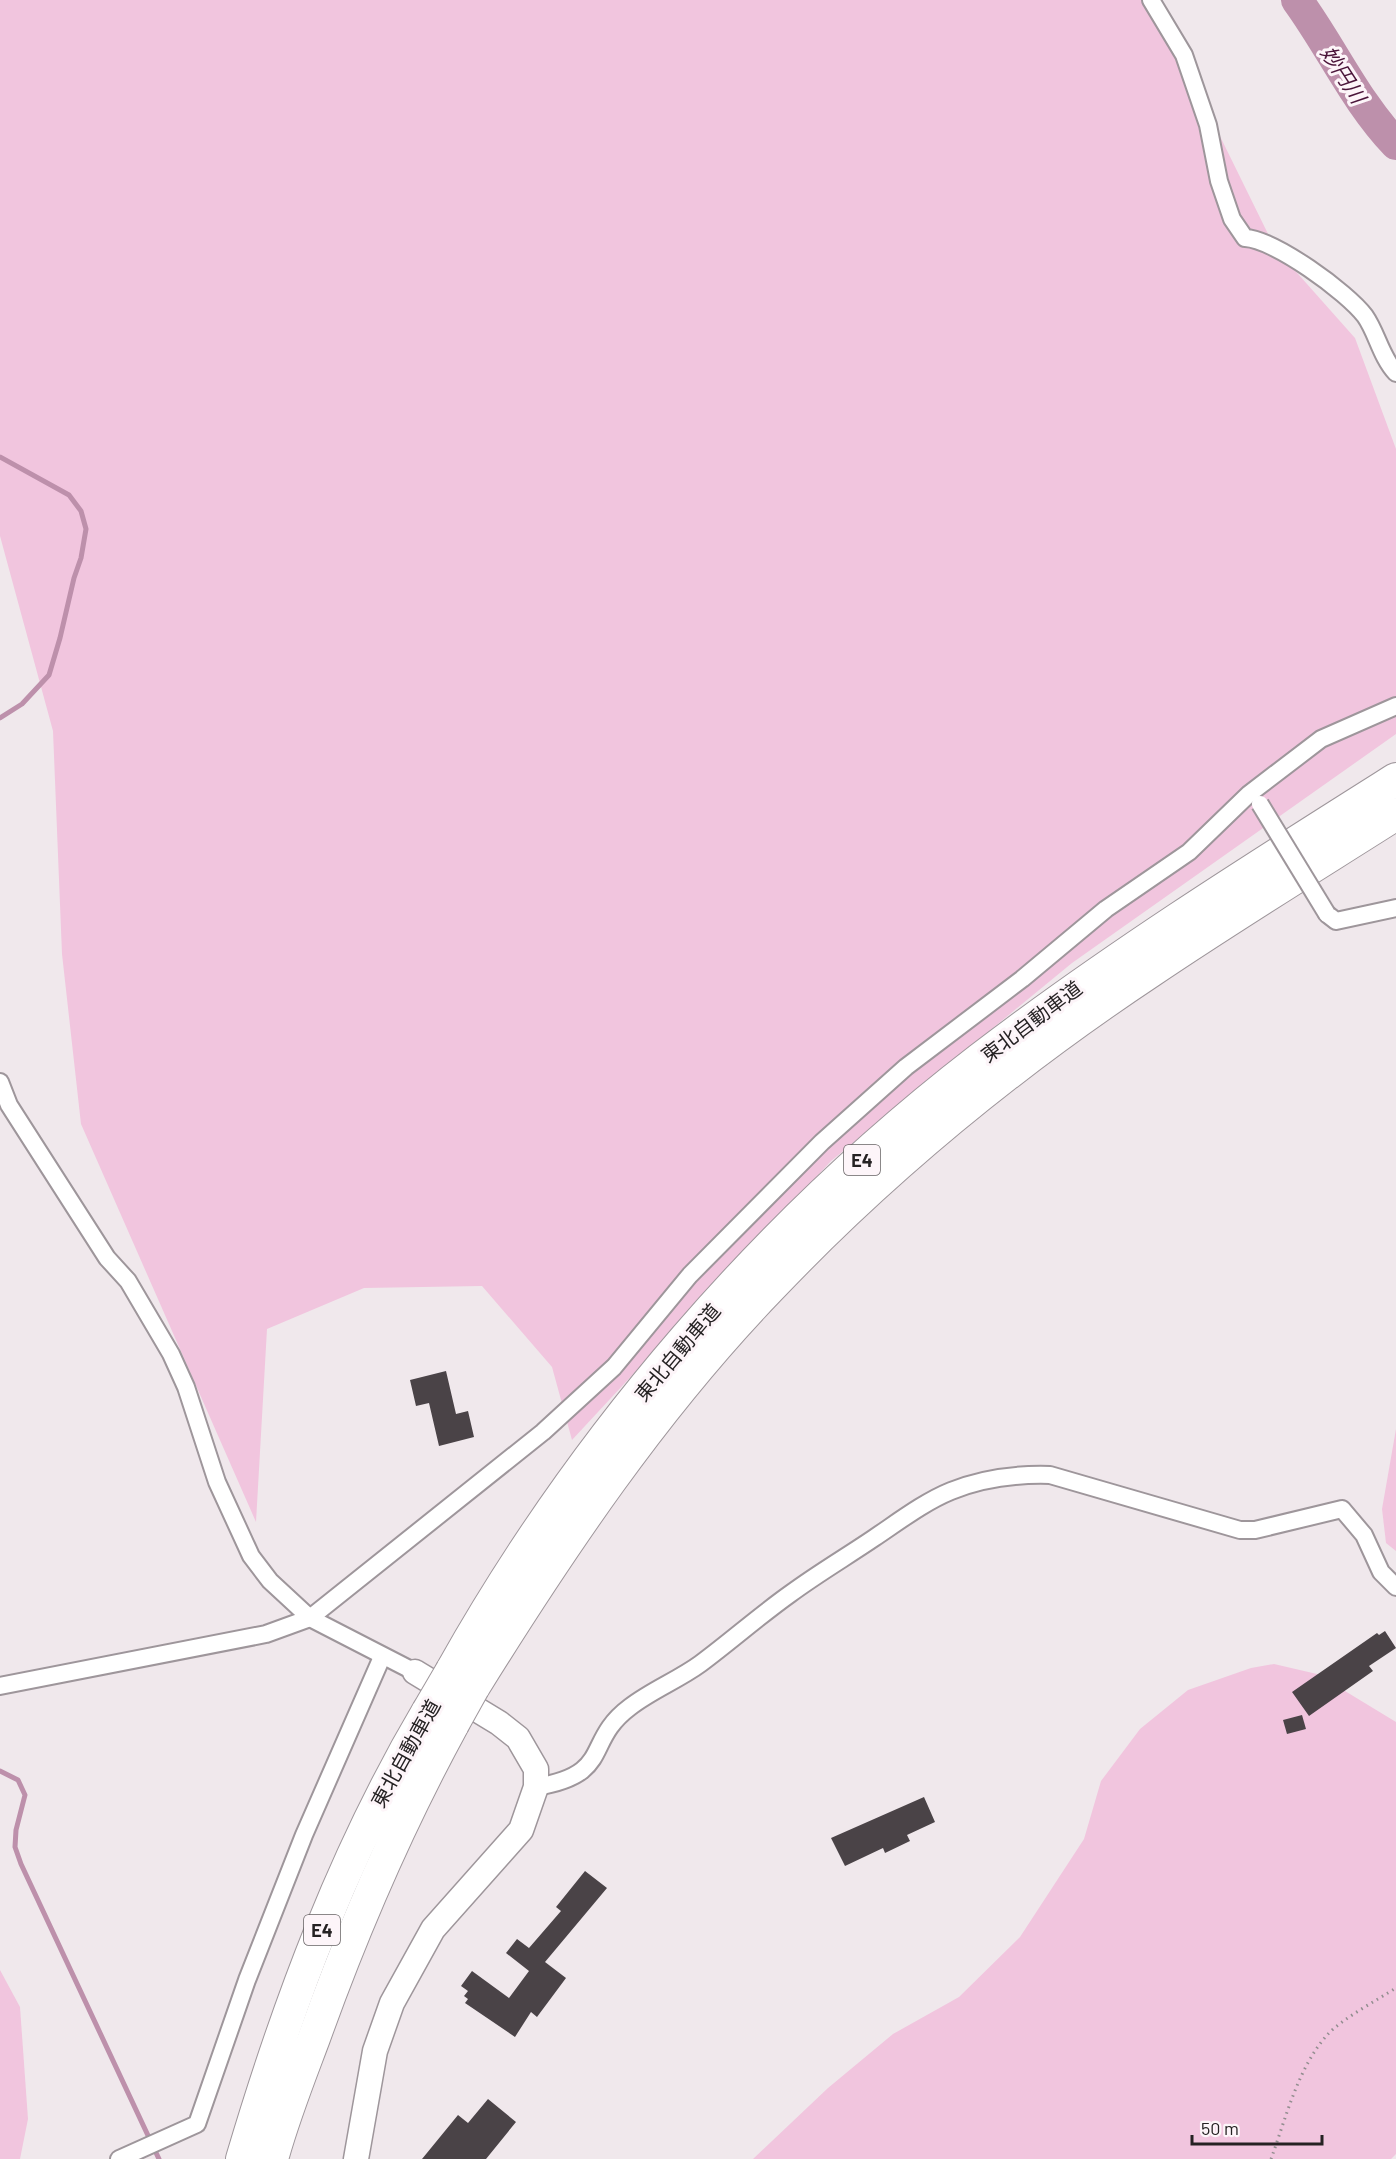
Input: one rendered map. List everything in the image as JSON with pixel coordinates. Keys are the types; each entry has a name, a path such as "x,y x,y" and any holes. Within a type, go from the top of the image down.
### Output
{"highway":[{"name":"東北自動車道","path":"242,2159 278,2046 338,1887 369,1817 440,1718 462,1679 523,1555 589,1460 705,1317 775,1241 887,1135 977,1061 1060,999 1191,910 1396,779"},
{"name":"東北自動車道","path":"462,1679 528,1602 631,1454 704,1362 768,1289 844,1215 995,1085 1067,1030 1150,971 1396,814"},
{"name":"東北自動車道","path":"272,2159 335,1978 397,1830 440,1718"}],"street":[{"path":"1150,0 1184,55 1208,125 1219,181 1232,219 1245,238 1256,238 1277,247 1350,299 1366,317 1396,373"},
{"path":"0,1686 266,1634 310,1618 543,1432 614,1367 690,1275 822,1142 906,1066 1022,979 1106,909 1189,852 1255,799 1321,738 1396,706"},
{"path":"1255,799 1327,914 1336,921 1396,908"},
{"path":"0,1082 9,1105 107,1258 128,1281 171,1354 186,1387 217,1482 250,1556 270,1581 310,1618 415,1672 499,1723 518,1738 536,1769 536,1787 521,1830 433,1929 392,2003 375,2051 356,2159"},
{"path":"536,1787 561,1783 583,1773 597,1756 607,1730 629,1707 699,1665 790,1594 926,1504 950,1491 987,1479 1025,1474 1050,1475 1240,1530 1255,1530 1342,1509 1364,1535 1381,1572 1396,1587"},
{"path":"119,2159 197,2124 247,1980 299,1846 382,1656"}],"path":[{"path":"1271,2159 1305,2070 1329,2033 1396,1988"}],"shaded area":[{"path":"0,0 1153,0 1275,248 1355,338 1396,449 1396,734 1072,963 831,1161 572,1440 552,1367 482,1286 364,1288 267,1329 256,1522 81,1124 62,954 53,731 0,536"},
{"path":"1396,1429 1396,1551 1386,1543 1382,1509"},
{"path":"1274,1664 1317,1674 1396,1722 1396,2154 1391,2159 753,2159 828,2088 893,2034 959,1997 1020,1937 1084,1839 1101,1781 1140,1729 1188,1690 1251,1668"},
{"path":"0,1970 20,2007 28,2119 20,2159 0,2159"}],"building":[{"path":"446,1371 456,1414 468,1411 474,1437 439,1446 429,1403 416,1406 410,1380"},
{"path":"1385,1631 1396,1648 1369,1666 1373,1671 1309,1716 1292,1692 1377,1633 1379,1635"},
{"path":"1302,1715 1306,1729 1287,1734 1283,1720"},
{"path":"924,1797 935,1822 907,1835 910,1841 885,1853 883,1848 845,1866 831,1838"},
{"path":"585,1871 607,1888 545,1962 566,1978 537,2017 531,2012 515,2037 465,2003 468,1999 464,1996 468,1991 461,1986 472,1971 509,1998 529,1971 506,1953 517,1939 529,1948 561,1911 556,1907"},
{"path":"488,2099 516,2122 486,2159 422,2159 458,2115 468,2123"}],"waterway":[{"name":"妙円川","path":"1297,0 1368,110 1396,144"},
{"path":"0,457 69,495 81,511 86,529 81,558 49,675 22,704 0,718"},
{"path":"0,1771 18,1780 25,1795 16,1830 15,1847 21,1864 159,2159"}]}
